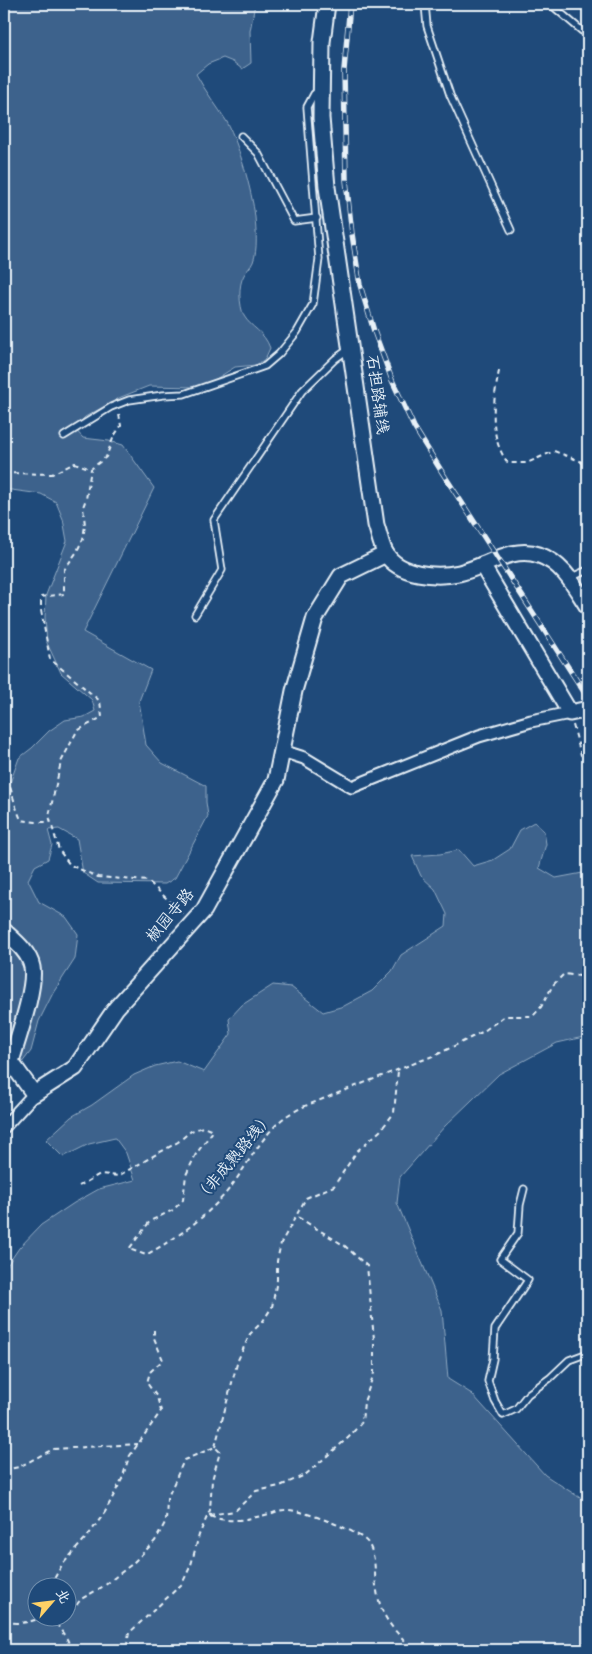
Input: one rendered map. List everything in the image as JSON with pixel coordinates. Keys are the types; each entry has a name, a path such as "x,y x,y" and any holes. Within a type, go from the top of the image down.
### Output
{"main road":[{"name":"石担路辅线","path":"327,4 322,42 322,118 328,187 376,524 386,554"},
{"path":"386,554 401,568 424,575 458,573 522,551 540,555 558,565 588,607"},
{"name":"椒园寺路","path":"34,1094 75,1068 116,1008 204,910 276,780 294,691 314,618 341,576 386,554"},
{"path":"482,565 570,713 588,709"},
{"path":"4,931 20,946 32,966 33,983 11,1062 34,1094"}],"street":[{"path":"282,751 304,758 352,787 479,736 570,713"},
{"path":"4,1127 34,1094"}],"lane":[{"path":"425,4 427,26 450,95 511,230"},
{"path":"552,4 582,31 588,33"},
{"path":"64,436 116,405 129,400 184,394 265,366 279,354 297,332 313,304 319,259 307,108 314,94 322,88"},
{"path":"241,136 258,153 294,221 316,218"},
{"path":"195,615 222,570 214,520 302,391 335,359 350,348"},
{"path":"569,578 588,570"},
{"path":"524,1189 520,1205 518,1233 500,1259 528,1280 495,1329 493,1359 488,1381 495,1401 504,1415 516,1409 528,1394 550,1378 569,1360 588,1353"}],"path":[{"path":"499,371 494,397 495,430 501,454 508,463 527,463 554,451 580,461 588,468"},
{"path":"116,405 122,426 114,436 106,457 91,469 83,507 85,525 83,539 64,570 64,594 41,597 41,610 50,659 100,701 102,717 76,731 70,741 61,762 54,800 48,816 59,850 70,865 98,877 148,881 192,923"},
{"path":"4,473 52,474 75,463 91,469"},
{"path":"570,713 581,755 588,764"},
{"path":"4,771 21,820 50,822"},
{"name":"（非成熟路线）","path":"79,1186 100,1174 118,1176 178,1142 191,1131 203,1127 214,1131 196,1154 186,1175 183,1200 174,1210 150,1221 129,1249 146,1255 172,1240 200,1220 230,1188 269,1134 286,1116 305,1106 369,1080 398,1071 462,1043 484,1031 504,1016 533,1016 541,1007 553,985 564,974 588,977"},
{"path":"215,1447 238,1360 250,1334 263,1321 272,1307 281,1243 306,1198 334,1186 357,1151 380,1131 394,1113 398,1071"},
{"path":"208,1515 235,1511 256,1491 280,1486 305,1475 350,1437 362,1422 364,1402 374,1373 374,1339 367,1266 345,1246 296,1216"},
{"path":"56,1576 62,1565 90,1533 105,1512 122,1479 129,1457 161,1411 157,1397 147,1383 150,1372 163,1360 154,1338 154,1330"},
{"path":"4,1470 19,1467 53,1450 138,1444"},
{"path":"126,1650 129,1633 182,1584 191,1565 199,1535 210,1510 212,1480 220,1452 215,1447"},
{"path":"78,1603 132,1564 155,1541 166,1522 167,1500 184,1460 215,1447"},
{"path":"208,1515 222,1520 241,1520 285,1510 301,1512 349,1530 367,1542 376,1564 376,1591 387,1622 415,1650"},
{"path":"4,1622 19,1624 28,1623"},
{"path":"58,1626 72,1650"}],"shaded area":[{"path":"4,4 255,4 250,31 251,63 242,69 233,62 223,58 208,64 196,74 227,122 236,143 248,182 255,217 256,246 253,262 242,279 240,301 244,316 261,334 270,348 265,359 256,365 235,367 208,384 195,387 149,386 121,397 85,417 74,428 83,438 109,441 123,445 154,488 83,632 151,670 139,701 146,745 162,763 206,786 208,816 175,878 165,884 98,883 83,873 77,839 59,829 48,830 52,845 48,859 35,866 28,880 39,902 66,917 78,934 75,959 53,993 39,1021 31,1051 21,1064 5,1072 4,824 10,810 10,783 19,758 49,731 65,720 84,717 95,711 92,700 61,673 47,643 46,595 67,541 63,519 56,502 41,494 4,489"},
{"path":"534,822 544,831 546,844 539,868 556,878 588,872 588,1036 557,1043 499,1074 445,1126 400,1177 397,1203 442,1310 448,1379 472,1394 545,1475 588,1503 588,1650 4,1650 4,1270 19,1248 41,1225 99,1189 135,1180 126,1153 115,1138 89,1144 63,1157 46,1140 71,1117 92,1105 134,1075 155,1066 177,1061 204,1072 231,1034 229,1019 242,1005 273,985 291,987 323,1012 344,1006 372,991 392,971 401,955 446,926 447,914 435,889 421,876 412,856 440,854 459,850 473,866 493,860 510,849 520,830"}],"railway":[{"path":"350,4 344,70 346,180 360,285 374,331 392,380 414,427 588,698"}]}
